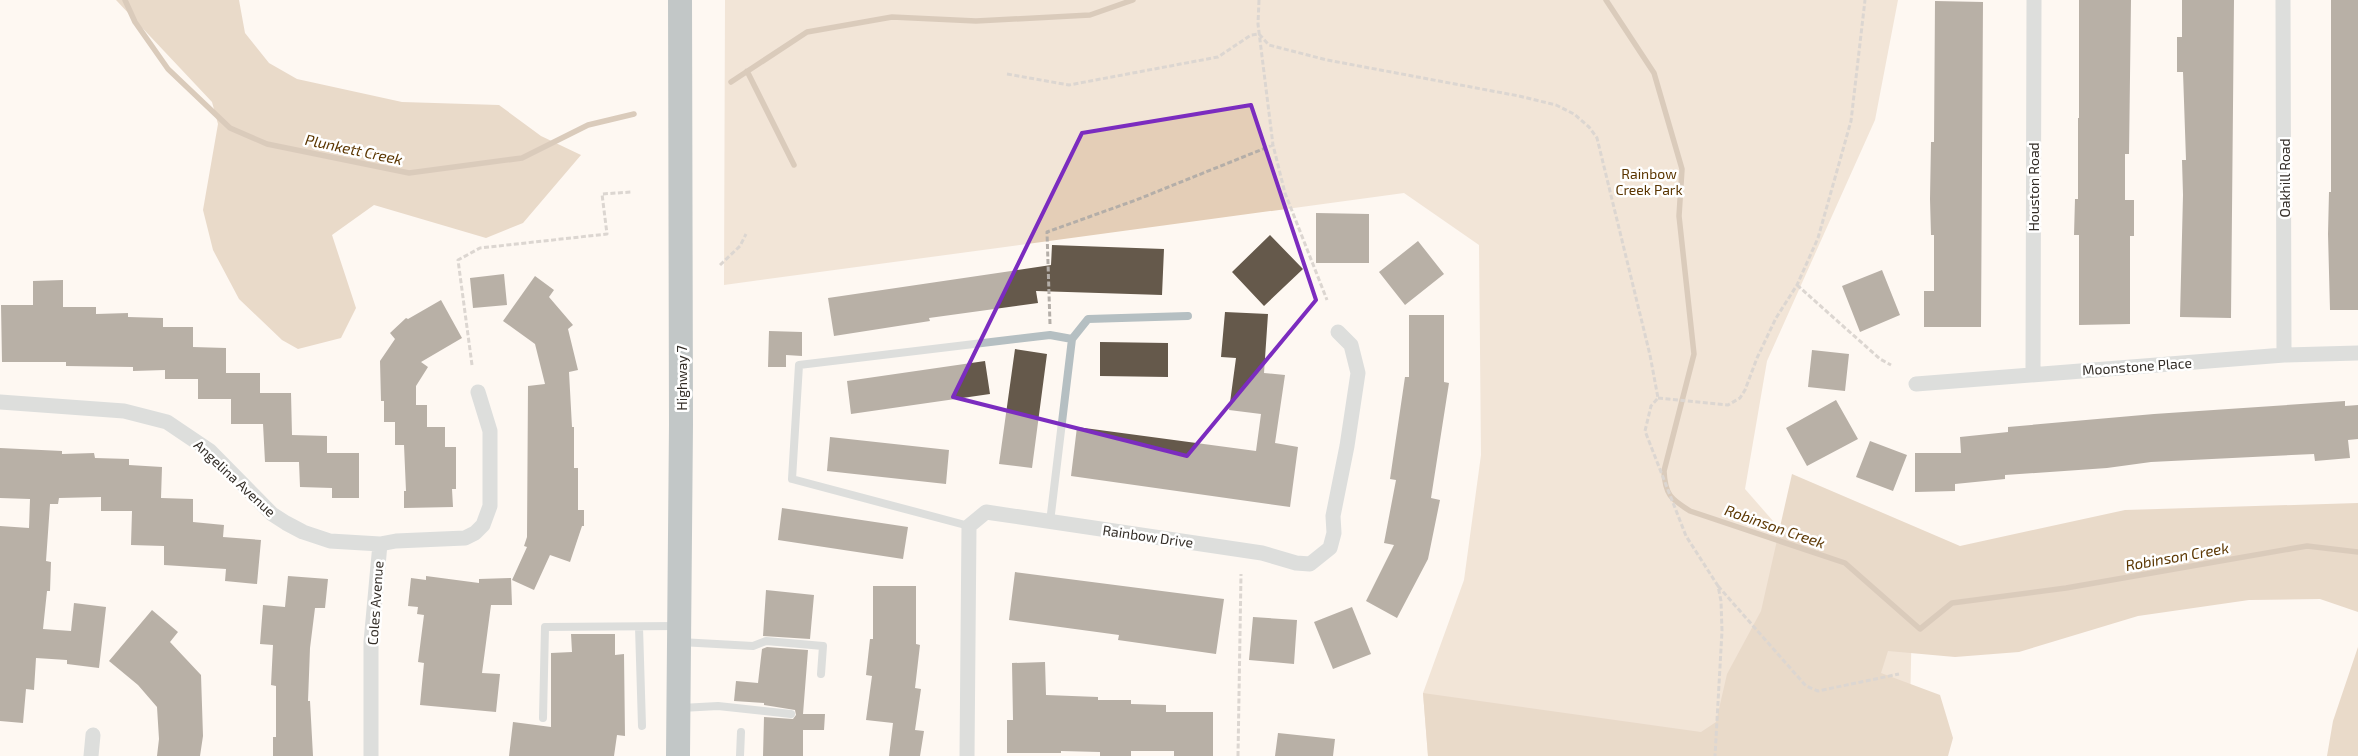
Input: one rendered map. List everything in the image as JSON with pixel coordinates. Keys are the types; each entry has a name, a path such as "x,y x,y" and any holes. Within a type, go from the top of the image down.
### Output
{"main road":[{"name":"Highway 7","path":"678,756 681,237 680,0"}],"street":[{"name":"Houston Road","path":"2032,374 2034,0"},
{"name":"Oakhill Road","path":"2283,0 2284,356"},
{"name":"Rainbow Drive","path":"968,526 986,512 1262,552 1296,563 1310,564 1330,548 1334,533 1333,516 1348,446 1358,373 1351,345 1338,332"},
{"name":"Moonstone Place","path":"1916,384 2284,356 2358,353"},
{"name":"Coles Avenue","path":"371,756 371,642 380,544 396,541 465,538 475,533 484,525 490,506 490,431 478,392"},
{"name":"Angelina Avenue","path":"0,402 124,411 167,422 210,451 272,514 286,523 303,532 330,541 380,544"},
{"path":"967,756 968,526"},
{"path":"90,756 92,736"}],"lane":[{"path":"1050,522 1072,338 1088,320 1188,316"},
{"path":"968,526 792,479 799,365 1050,335 1072,338"},
{"path":"543,718 545,627 639,627 753,646 766,641 823,646 821,674"},
{"path":"639,627 642,726"},
{"path":"678,708 718,706 791,714"},
{"path":"740,756 741,732"}],"path":[{"path":"1259,0 1258,24 1273,145 1284,193 1327,300"},
{"path":"1865,0 1851,121 1818,238 1797,285 1776,318 1740,398 1728,405 1658,398 1651,406 1644,431 1686,536 1718,586 1806,686 1818,691 1899,674"},
{"path":"1006,74 1069,86 1218,57 1251,35 1259,34"},
{"path":"1259,34 1269,45 1519,96 1556,106 1574,114 1589,127 1596,138 1650,355 1658,398"},
{"path":"1050,335 1047,232 1136,200 1273,145"},
{"path":"472,365 458,260 480,248 607,234 602,194 632,192"},
{"path":"720,265 740,246 746,234"},
{"path":"1797,285 1880,359 1891,365"},
{"path":"1238,756 1241,574"},
{"path":"1715,756 1722,631 1718,586"}],"highlighted area":[{"path":"1251,105 1316,300 1187,456 953,397 1082,133"}],"green space":[{"name":"Rainbow Creek Park","path":"725,0 1898,0 1875,120 1767,361 1745,489 1801,553 1913,569 1909,756 1428,756 1423,693 1464,580 1481,455 1479,245 1404,193 724,285"}],"shaded area":[{"path":"116,0 239,0 245,33 269,63 297,79 402,102 499,105 541,136 581,155 523,223 486,238 374,205 332,235 356,308 341,338 298,349 282,340 239,299 213,250 203,210 218,124 212,102"},
{"path":"1792,474 1960,546 2125,510 2358,503 2358,612 2320,599 2249,600 2138,616 2019,652 1955,657 1888,651 1881,673 1940,695 1953,738 1948,756 1428,756 1423,693 1701,732 1716,722 1727,674 1761,611"},
{"path":"2358,647 2358,756 2327,756 2333,721"}],"building":[{"path":"2079,0 2131,0 2129,154 2125,154 2125,200 2134,200 2134,236 2130,236 2130,324 2079,325 2079,235 2074,235 2075,199 2078,199"},
{"path":"2182,0 2234,0 2231,318 2180,317 2182,160 2186,160 2183,72 2177,72 2177,37 2182,37"},
{"path":"2331,0 2358,0 2358,310 2330,310 2328,234 2329,192 2331,192"},
{"path":"1935,1 1983,2 1981,327 1924,327 1924,291 1934,291 1934,235 1931,235 1930,199 1931,142 1934,142"},
{"path":"1316,213 1369,214 1369,263 1316,263"},
{"path":"1270,235 1303,269 1264,306 1232,272"},
{"path":"1418,241 1444,274 1405,305 1379,272"},
{"path":"1052,245 1164,249 1162,295 1036,291 1038,303 929,318 930,321 834,336 828,298 1051,265"},
{"path":"1882,270 1900,315 1860,332 1842,286"},
{"path":"504,274 507,305 473,308 470,278"},
{"path":"535,276 554,290 549,297 573,325 568,329 578,370 569,372 572,427 574,427 574,468 578,468 578,510 584,510 584,526 582,526 570,562 550,555 534,590 512,580 527,547 524,546 527,537 528,386 545,384 535,344 503,321"},
{"path":"63,280 63,307 96,307 96,314 128,313 128,317 163,318 163,327 193,327 193,347 226,348 226,373 260,373 260,393 291,393 292,435 327,436 327,453 359,453 359,498 332,498 332,488 300,487 299,462 265,462 263,424 231,424 231,399 198,399 198,379 165,379 165,370 133,371 133,367 66,366 66,362 2,362 1,305 33,305 33,281"},
{"path":"441,300 462,338 421,362 428,367 416,386 416,405 427,405 427,427 445,427 445,447 456,447 456,489 452,489 453,507 404,508 404,491 406,491 404,445 395,445 395,422 384,422 384,401 381,401 380,361 395,339 390,333 406,318 408,319"},
{"path":"1225,312 1268,314 1264,373 1285,375 1275,443 1298,447 1290,507 1071,476 1077,427 1256,451 1261,414 1229,410 1236,358 1221,357"},
{"path":"1409,315 1444,315 1444,382 1449,383 1431,498 1440,500 1428,559 1397,618 1366,601 1394,545 1384,543 1396,480 1390,479 1405,377 1409,377"},
{"path":"769,331 802,332 802,356 786,355 786,367 768,367"},
{"path":"1100,342 1168,343 1168,377 1100,376"},
{"path":"1015,349 1047,354 1032,468 999,464"},
{"path":"1812,350 1849,354 1845,391 1808,387"},
{"path":"985,361 990,394 851,414 847,381"},
{"path":"1836,400 1858,439 1807,466 1786,428"},
{"path":"2345,401 2345,406 2358,405 2358,439 2348,440 2350,458 2315,461 2314,454 2151,462 2107,468 2005,475 2005,479 1955,484 1955,491 1915,492 1915,453 1961,453 1960,437 2008,432 2008,427 2154,414"},
{"path":"830,437 949,450 946,484 827,471"},
{"path":"1870,441 1907,455 1893,491 1856,477"},
{"path":"0,448 62,451 62,454 94,453 95,458 129,459 129,465 162,467 161,498 193,499 193,522 224,525 223,537 261,540 257,584 225,581 226,569 164,565 164,546 131,545 132,511 101,511 101,497 59,498 58,504 50,504 46,561 51,562 50,591 47,591 43,629 71,631 74,603 106,607 99,668 67,664 67,660 36,658 34,690 26,689 23,723 0,721 0,526 29,528 30,499 0,498"},
{"path":"782,508 908,527 903,559 778,540"},
{"path":"1015,572 1224,599 1216,654 1118,640 1119,635 1009,620"},
{"path":"288,576 328,579 325,608 315,608 310,648 308,701 310,701 313,756 273,756 273,737 276,737 276,686 271,685 273,645 260,644 263,605 285,607"},
{"path":"426,576 479,583 479,579 511,578 512,605 491,605 482,673 500,674 496,712 420,705 424,663 418,662 424,615 417,614 418,607 408,606 411,578 426,580"},
{"path":"873,586 916,586 916,644 920,645 915,688 921,689 915,730 924,731 920,756 889,756 893,723 866,720 872,676 866,675 870,639 873,639"},
{"path":"766,590 814,595 810,639 763,636"},
{"path":"1352,607 1371,654 1333,669 1314,622"},
{"path":"152,610 178,632 170,642 201,675 203,736 200,756 157,756 159,739 157,707 138,685 109,661"},
{"path":"1253,617 1297,620 1294,664 1249,660"},
{"path":"571,634 615,634 615,655 624,654 625,736 617,735 614,756 509,756 513,722 551,727 551,653 572,652"},
{"path":"767,647 808,650 803,714 825,714 824,730 803,730 803,756 763,756 764,717 793,719 796,715 795,710 764,705 764,703 734,701 736,681 758,683 762,649"},
{"path":"1045,662 1046,695 1098,697 1098,700 1131,700 1131,704 1166,705 1166,712 1213,712 1213,756 1174,756 1174,751 1131,751 1131,756 1100,756 1100,752 1061,751 1061,753 1007,753 1007,720 1013,720 1012,663"},
{"path":"1278,733 1335,739 1333,756 1275,756"}],"waterway":[{"name":"Plunkett Creek","path":"125,0 135,22 168,69 230,128 267,144 409,173 522,158 588,125 634,114"},
{"name":"Plunkett Creek","path":"731,82 807,32 892,17 976,21 1090,15 1133,0"},
{"name":"Robinson Creek","path":"1606,0 1654,73 1682,169 1679,216 1694,354 1664,471 1666,486 1670,496 1678,503 1690,511 1845,563 1920,629 1952,603 2066,588 2307,546 2358,552"},
{"path":"747,71 794,165"}]}
